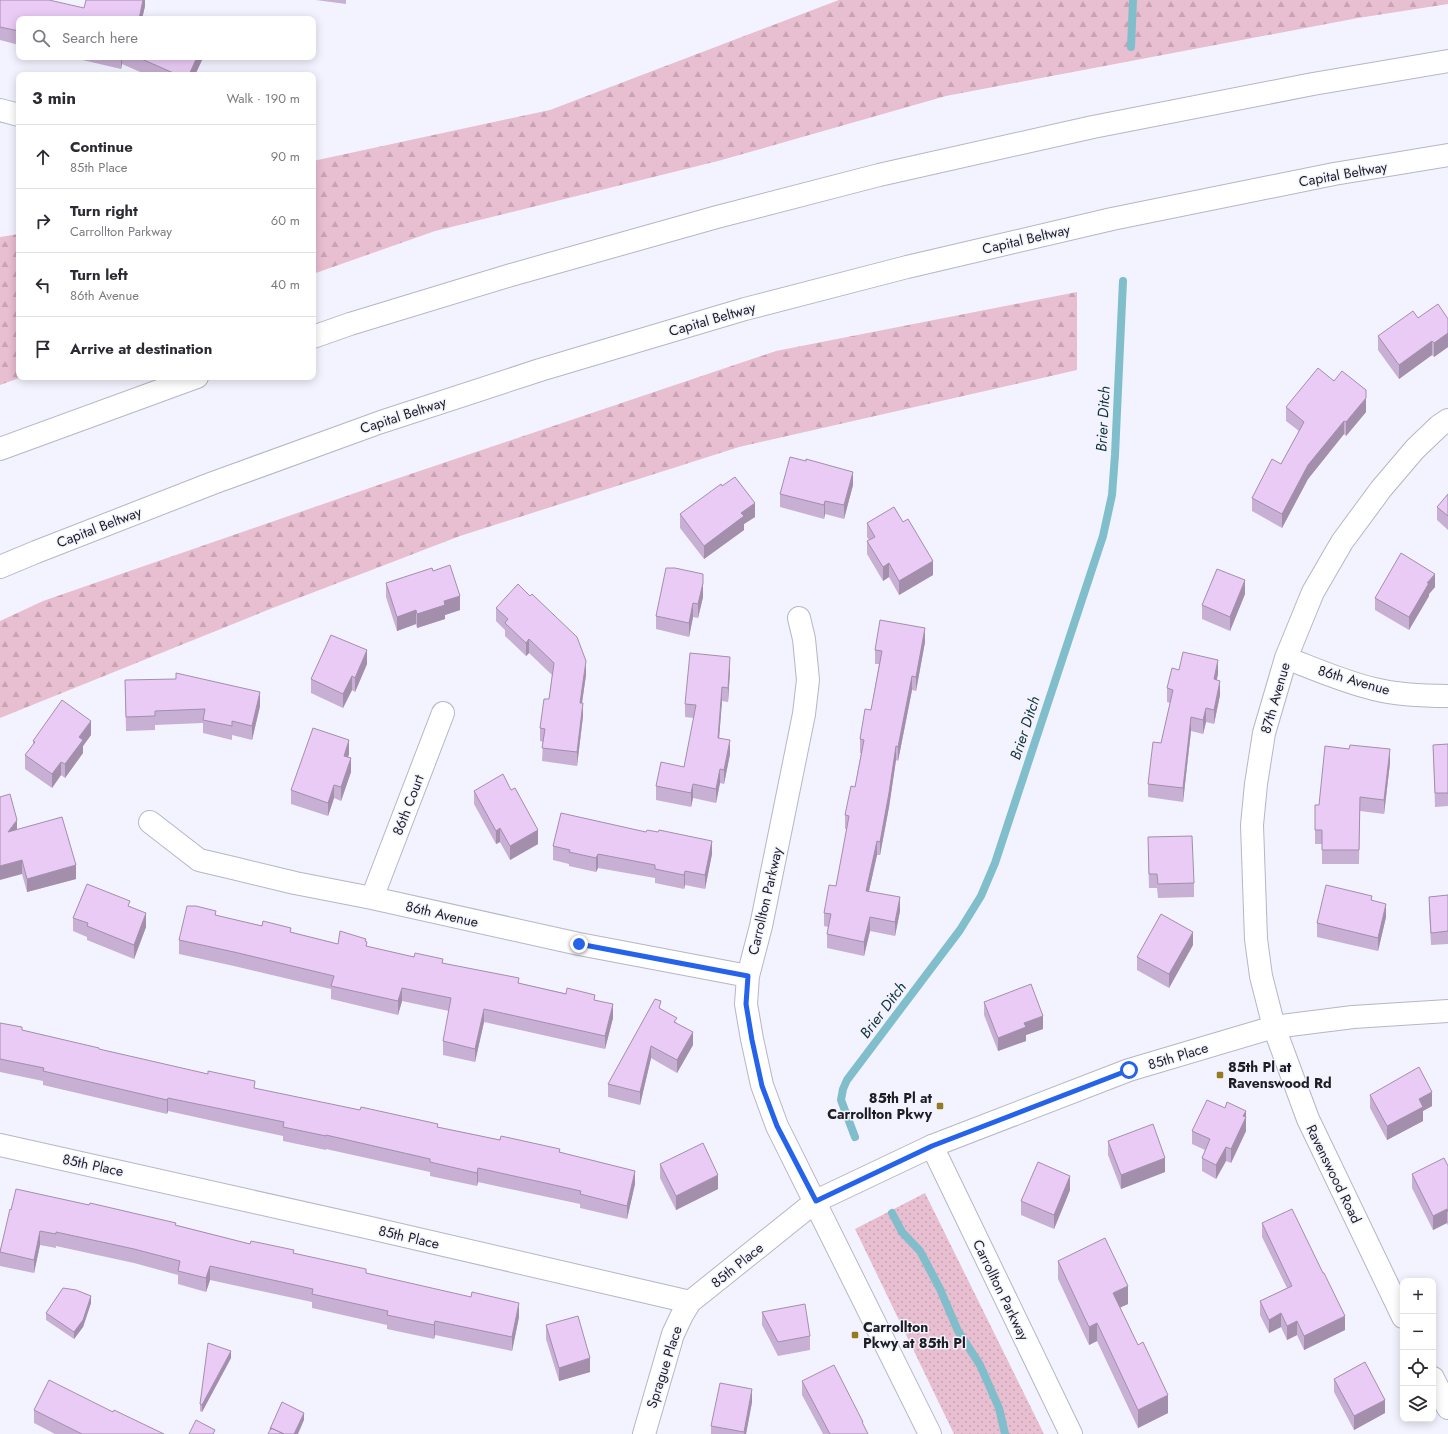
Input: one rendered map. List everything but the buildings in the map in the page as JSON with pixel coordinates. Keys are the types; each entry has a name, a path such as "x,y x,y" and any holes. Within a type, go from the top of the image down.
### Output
{"main road":[{"path":"316,336 511,275 717,217 879,175 1093,127 1313,84 1448,61"},
{"path":"0,110 16,113"},
{"name":"Capital Beltway","path":"0,567 213,483 381,422 540,370 745,309 907,266 1112,219 1334,174 1448,155"},
{"path":"0,449 189,380"},
{"name":"87th Avenue","path":"1274,1027 1261,976 1256,940 1252,825 1256,784 1264,733 1286,658 1313,592 1342,542 1381,489 1415,449 1439,426 1448,420"},
{"name":"Carrollton Parkway","path":"799,618 804,639 808,680 804,714 761,926 748,976 746,1004 762,1086 777,1126 816,1201 930,1434"},
{"name":"86th Avenue","path":"1286,658 1374,689 1418,696 1448,696"},
{"name":"86th Court","path":"372,898 443,713"},
{"name":"86th Avenue","path":"150,822 199,860 295,884 372,898 579,944 748,976"},
{"name":"85th Place","path":"0,1145 358,1225 690,1302 816,1201 932,1146 1129,1070 1274,1027 1353,1016 1448,1011"},
{"name":"Ravenswood Road","path":"1274,1027 1308,1119 1402,1314"},
{"name":"Carrollton Parkway","path":"932,1146 1071,1434"},
{"name":"Sprague Place","path":"644,1434 672,1334 690,1302"},
{"path":"1436,1384 1448,1408"}],"green space":[{"path":"839,0 1448,0 1448,4 1358,18 946,96 718,161 435,231 316,273 316,160 550,110"},
{"path":"16,234 16,379 0,385 0,237"},
{"path":"1077,292 1077,370 739,447 460,536 270,609 0,718 0,621 43,601 384,483 776,351"},
{"path":"925,1193 1044,1434 954,1434 855,1229"}],"waterway":[{"name":"Brier Ditch","path":"1131,47 1133,0"},
{"name":"Brier Ditch","path":"855,1137 841,1100 843,1089 847,1080 960,930 981,896 995,863 1103,536 1112,495 1123,281"},
{"name":"Brier Ditch","path":"892,1213 902,1232 920,1251 940,1289 958,1331 980,1365 999,1408 1005,1434"}],"place":[{"name":"85th Pl at Ravenswood Rd","path":"1220,1075"},
{"name":"85th Pl at Carrollton Pkwy","path":"940,1106"},
{"name":"Carrollton Pkwy at 85th Pl","path":"855,1335"}],"route":[{"path":"579,944 748,976 746,1004 756,1063 762,1086 777,1126 816,1201 932,1146 1129,1070"}]}
